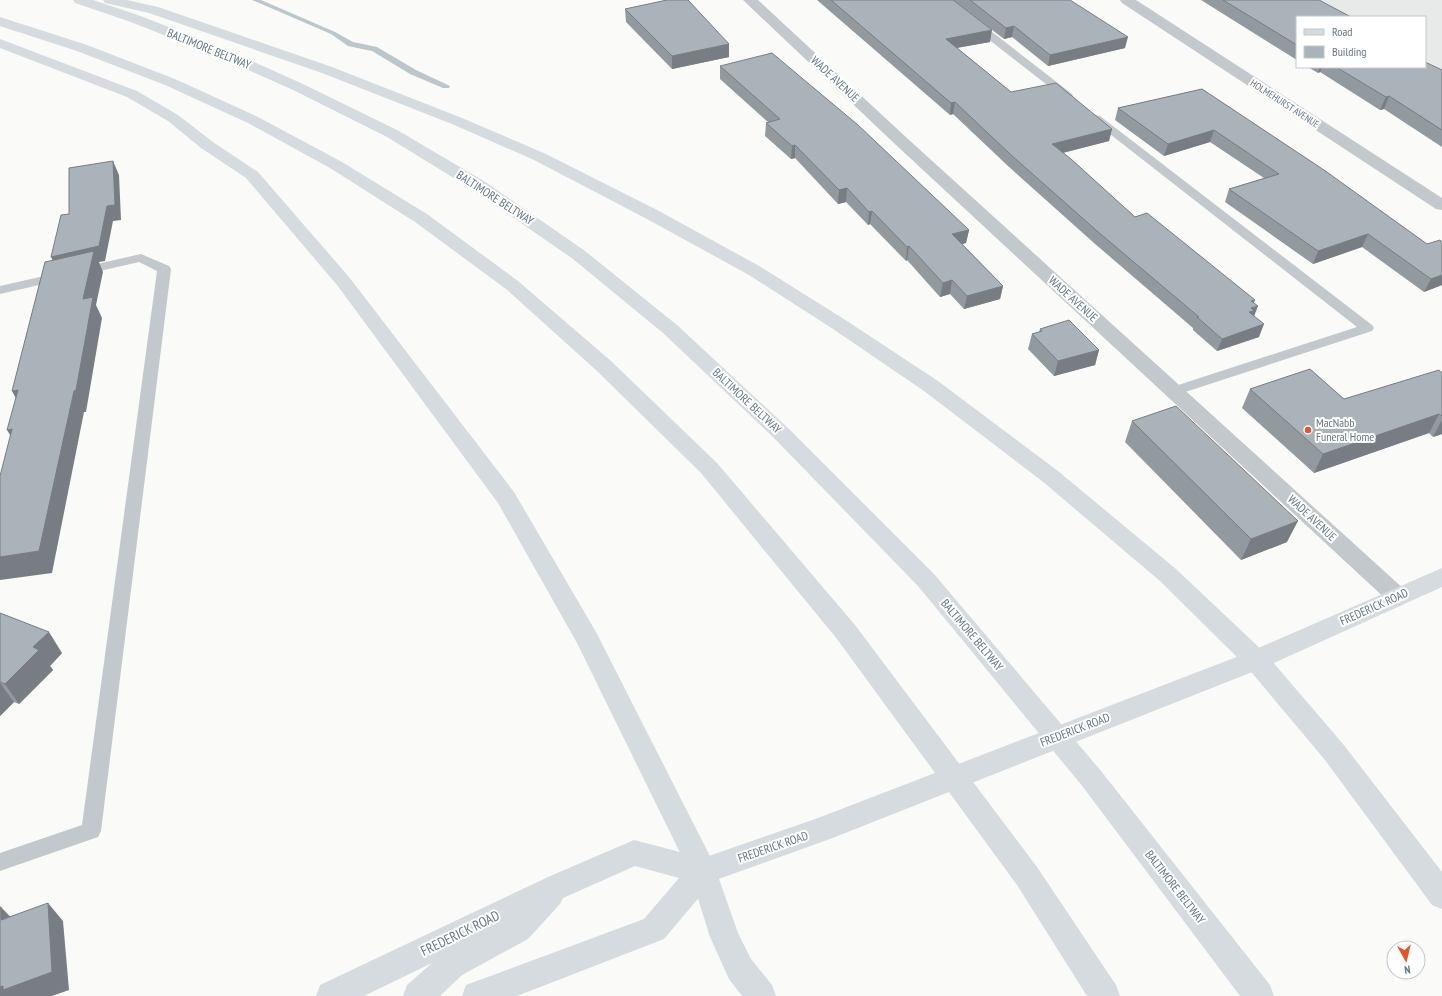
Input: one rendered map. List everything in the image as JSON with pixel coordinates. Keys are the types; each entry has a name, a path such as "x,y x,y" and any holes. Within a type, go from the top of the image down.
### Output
{"main road":[{"name":"BALTIMORE BELTWAY","path":"80,0 133,18 220,52 298,86 393,134 482,187 579,255 670,329 782,433 926,580 1092,779 1259,996"},
{"path":"110,0 153,10 327,70 457,121 547,161 653,215 755,271 931,386 1050,476 1168,575 1256,660 1334,752 1442,894"},
{"path":"0,21 82,48 170,82 253,120 336,165 421,218 512,285 598,361 709,468 846,632 1027,876 1105,996"},
{"path":"0,43 132,94 173,118 207,145 252,175 343,281 506,498 587,639 703,872 728,944 740,969 760,996"},
{"name":"FREDERICK ROAD","path":"477,996 654,929 703,872 820,830 1256,660 1442,577"},
{"name":"FREDERICK ROAD","path":"331,996 558,886 634,853 703,872"},
{"path":"418,996 451,966 518,929 558,886"}],"street":[{"name":"WADE AVENUE","path":"750,0 1398,596"},
{"name":"HOLMEHURST AVENUE","path":"1127,0 1442,205"}],"lane":[{"path":"964,16 1367,328 1174,391"},
{"path":"0,290 141,258 164,269 91,832 0,862"}],"shaded area":[{"path":"1314,0 1442,0 1442,72 1426,64 1426,16 1342,16"}],"building":[{"path":"667,0 688,0 729,44 672,56 625,9"},
{"path":"831,0 953,0 992,30 946,39 1011,92 1056,83 1112,129 1052,144 1071,159 1135,217 1147,213 1255,300 1251,301 1258,306 1251,308 1254,311 1249,312 1264,324 1222,339 1197,317 1199,317 1097,231 1010,154 955,102 951,103"},
{"path":"970,0 1070,0 1128,37 1050,55 1014,26 1006,28"},
{"path":"1223,0 1319,0 1349,16 1296,16 1296,44"},
{"path":"772,53 858,125 969,230 952,234 1003,286 967,296 952,280 943,283 909,246 907,247 872,211 869,212 847,188 839,190 795,145 792,146 766,123 780,119 720,66"},
{"path":"1426,62 1442,70 1442,130 1389,96 1386,97 1338,68 1426,68"},
{"path":"1202,89 1324,170 1427,244 1440,240 1442,242 1442,275 1431,279 1368,234 1318,251 1229,189 1279,174 1214,130 1168,144 1118,108"},
{"path":"113,161 115,205 107,206 99,246 51,257 61,215 69,214 69,168"},
{"path":"94,251 83,299 93,297 76,390 74,391 39,551 0,557 0,476 12,429 7,430 18,390 12,391 45,262"},
{"path":"1069,320 1099,350 1058,361 1032,334 1042,331 1040,329"},
{"path":"1310,369 1344,399 1439,370 1442,373 1442,416 1439,414 1323,454 1250,389"},
{"path":"1176,406 1298,521 1251,539 1132,421"},
{"path":"0,613 49,632 33,647 39,650 5,684 0,682"},
{"path":"48,903 52,972 3,990 3,986 0,987 0,907 1,920"}],"waterway":[{"path":"255,0 333,33 351,44 374,49 413,72 446,86"}],"place":[{"name":"MacNabb Funeral Home","path":"1308,430"}]}
